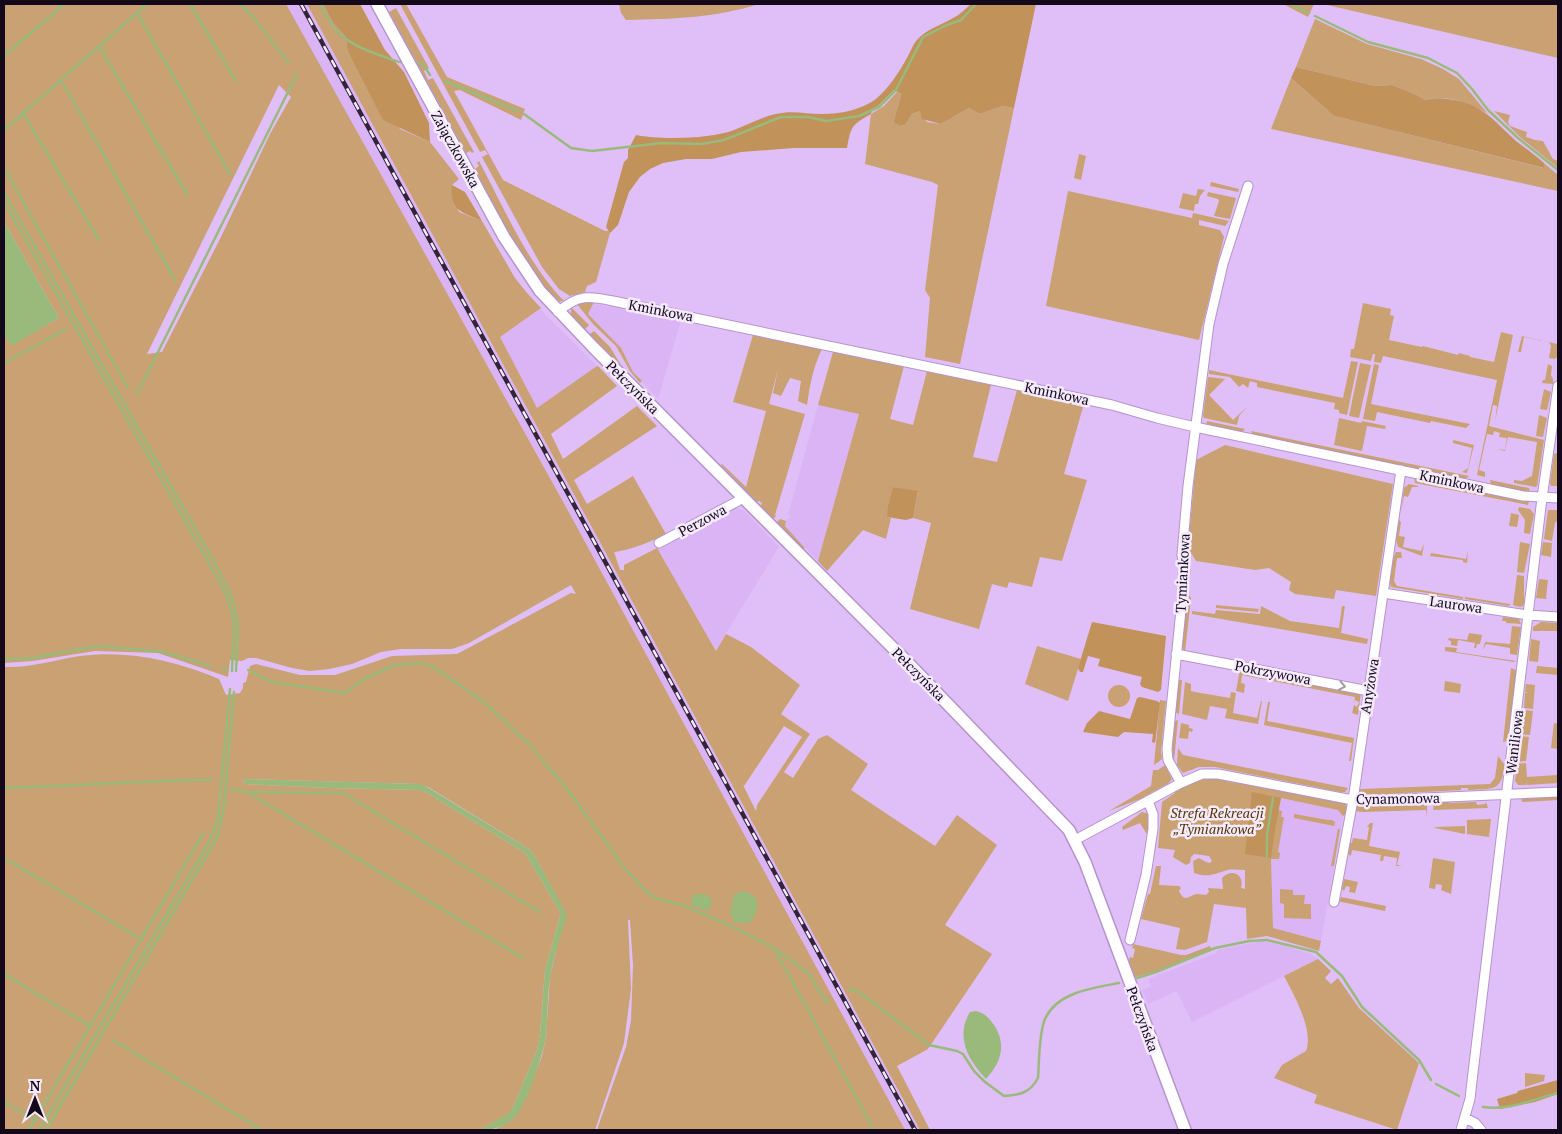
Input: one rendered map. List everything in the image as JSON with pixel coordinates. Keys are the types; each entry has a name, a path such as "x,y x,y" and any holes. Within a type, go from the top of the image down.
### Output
{"main road":[{"name":"Zajączkowska","path":"377,4 504,237 517,259 540,290"},
{"name":"Pełczyńska","path":"540,290 558,312 743,496 1038,796 1069,830 1075,840 1185,1130"}],"street":[{"name":"Tymiankowa","path":"1181,783 1168,760 1167,754 1185,570 1182,555 1195,427 1210,319 1223,264 1248,186"},
{"name":"Kminkowa","path":"558,312 570,302 582,297 613,301 1112,405 1195,427 1523,496 1558,498"},
{"name":"Waniliowa","path":"1461,1130 1470,1098 1499,847 1508,794 1542,498 1558,386"},
{"name":"Anyżowa","path":"1334,902 1353,800 1401,470"},
{"name":"Perzowa","path":"659,543 738,501 743,496"},
{"name":"Laurowa","path":"1383,593 1558,617"},
{"name":"Pokrzywowa","path":"1176,654 1369,691"},
{"name":"Cynamonowa","path":"1181,783 1202,774 1218,774 1353,800 1558,792"},
{"path":"1075,840 1181,783"},
{"path":"1130,940 1146,876 1153,829 1154,814 1148,801"},
{"path":"1464,1118 1475,1122 1481,1130"}],"shaded area":[{"path":"286,4 307,4 920,1130 905,1130 566,507"},
{"path":"323,4 360,4 385,50 404,72 429,123 430,142 383,120 347,49 346,37 333,23"},
{"path":"971,4 1036,4 1014,108 1002,106 980,114 969,108 941,124 922,119 920,111 912,114 905,125 900,126 894,123 901,94 894,90 878,106 872,109 871,114 853,127 847,148 794,148 741,152 712,159 686,159 663,163 650,169 640,177 629,192 618,225 610,233 606,227 624,162 628,158 628,150 636,135 671,138 699,137 724,133 765,117 782,113 829,114 850,111 864,106 881,95 890,85 914,43 921,36 929,30 949,21"},
{"path":"1296,67 1375,86 1392,85 1425,100 1445,99 1470,104 1486,114 1541,160 1544,163 1544,168 1334,116 1291,78"},
{"path":"452,185 465,192 482,221 458,209 453,200"},
{"path":"4,222 59,318 11,346 4,333"},
{"path":"594,304 681,320 658,399 633,372 621,348 587,313"},
{"path":"540,309 597,366 537,409 500,337"},
{"path":"818,405 859,414 818,561 785,526 786,521 791,516 788,515"},
{"path":"893,487 918,491 913,518 906,520 887,517"},
{"path":"732,508 742,509 779,547 716,650 657,548"},
{"path":"1092,622 1166,636 1161,690 1158,692 1142,687 1140,684 1142,677 1098,666 1100,659 1088,656 1083,672 1080,672 1078,668"},
{"path":"1140,697 1160,703 1155,743 1152,742 1153,734 1124,732 1118,737 1083,732 1087,723 1099,711 1130,719 1137,698"},
{"path":"243,779 422,784 529,849 536,858 567,915 551,971 546,1036 542,1054 524,1103 514,1118 498,1128 479,1130 508,1114 512,1109 537,1050 545,970 560,916 560,912 525,853 422,790 244,784"},
{"path":"1252,792 1281,798 1271,858 1245,854"},
{"path":"1281,798 1338,810 1343,816 1321,941 1273,929 1271,860"},
{"path":"742,891 754,896 757,902 757,910 749,923 735,923 730,913 734,895"},
{"path":"705,894 710,897 711,904 707,911 691,905 692,896"},
{"path":"1261,941 1311,954 1318,959 1192,1022 1177,991 1148,1004 1142,990 1151,986 1148,979 1216,953 1218,950"},
{"path":"976,1011 984,1014 990,1020 1000,1039 999,1060 986,1079 969,1056 964,1039 966,1021 970,1012"},
{"path":"1558,1080 1558,1094 1535,1102 1500,1109 1497,1099"}],"green space":[{"path":"4,4 286,4 566,507 905,1130 597,1130 626,1047 631,1021 633,965 630,920 628,920 631,989 624,1043 595,1130 494,1130 509,1122 527,1095 542,1056 546,1037 550,976 565,913 536,858 529,849 428,787 418,784 243,779 244,784 422,790 525,853 560,912 560,916 545,970 537,1050 509,1114 479,1130 4,1130 4,667 33,665 98,654 151,658 202,672 219,679 226,695 240,693 243,683 246,682 250,666 256,664 300,675 335,675 392,656 457,654 571,593 576,594 571,585 469,643 452,649 400,649 381,652 352,664 329,669 310,671 256,658 248,658 242,661 230,660 228,677 158,653 95,651 33,661 4,663 4,333 11,345 59,318 4,222","holes":["279,85 291,97 270,134 220,239 162,352 147,354"]},
{"path":"307,4 323,4 333,23 346,37 347,49 400,129 430,142 459,179 452,185 459,212 482,221 515,278 541,308 500,337 537,408 597,366 617,386 551,434 563,459 637,406 657,426 574,480 587,504 633,476 666,534 640,545 614,552 620,570 624,570 624,565 657,548 716,651 726,634 751,647 800,685 781,714 810,734 784,772 793,778 818,739 827,735 868,764 851,790 935,846 957,815 997,845 945,925 992,954 928,1049 897,1066 930,1130 920,1130","holes":["784,726 802,737 757,805 756,811 743,785"]},
{"path":"400,4 406,4 447,77 525,109 521,120 460,90 454,91 503,180 605,231 609,231 596,282 587,286 585,292 570,296 559,289 542,267 482,157 488,154 485,150 480,152"},
{"path":"619,4 759,4 709,15 626,20 621,13"},
{"path":"1283,4 1314,4 1308,17"},
{"path":"1558,4 1558,58 1327,5"},
{"path":"396,8 429,68 424,71 428,80 433,78 474,152 466,153 389,12"},
{"path":"1315,19 1367,44 1421,59 1443,69 1459,79 1488,114 1474,106 1458,101 1441,98 1425,100 1392,85 1375,86 1296,67"},
{"path":"1291,78 1334,116 1543,168 1544,163 1558,175 1558,191 1271,129"},
{"path":"897,92 901,94 894,123 900,126 905,125 912,114 920,111 927,122 941,124 969,108 980,114 1002,106 1014,108 960,364 925,357 930,298 925,290 938,185 865,164 871,114 884,106"},
{"path":"1494,111 1510,115 1508,122 1510,126 1527,132 1526,137 1543,141 1553,159 1558,161 1558,168 1520,137"},
{"path":"1079,154 1086,156 1081,180 1074,178"},
{"path":"479,161 527,252 564,301 557,301 550,296 510,237 475,169 479,166 477,163"},
{"path":"1211,182 1239,189 1238,192 1210,186"},
{"path":"1198,189 1205,190 1200,196 1198,204 1195,204 1194,211 1179,208 1183,193 1196,196"},
{"path":"1068,191 1192,218 1193,213 1229,221 1225,226 1199,220 1199,225 1220,230 1224,237 1199,340 1046,306"},
{"path":"1208,192 1236,198 1230,219 1214,216 1219,201 1207,196"},
{"path":"594,302 588,314 621,348 633,372 642,381 640,383 630,371 616,346 593,324 577,304"},
{"path":"1363,303 1391,309 1390,315 1394,316 1389,340 1458,355 1459,353 1494,362 1501,332 1513,335 1495,421 1497,406 1493,405 1489,426 1544,440 1536,487 1514,483 1514,480 1522,481 1532,476 1537,442 1508,437 1505,451 1497,449 1505,450 1507,438 1499,437 1500,433 1494,431 1493,435 1487,434 1479,470 1485,472 1485,477 1477,475 1497,380 1383,356 1381,363 1374,362 1375,354 1373,354 1371,361 1350,357 1351,349 1354,349"},
{"path":"571,307 589,325 584,330 571,318"},
{"path":"594,331 610,347 623,371 589,335"},
{"path":"753,335 822,349 814,369 807,405 798,401 801,381 790,378 781,396 773,393 778,369 769,404 805,414 776,516 773,519 761,506 762,503 757,502 721,465 746,487 766,411 733,402"},
{"path":"1522,336 1543,341 1524,337 1521,352 1518,352"},
{"path":"1549,342 1557,344 1557,357 1555,359 1549,358 1551,346"},
{"path":"833,352 904,366 890,419 913,425 927,371 991,385 973,457 997,462 1017,390 1076,403 1078,406 1083,407 1064,474 1087,480 1062,561 1040,557 1032,587 1009,582 1007,588 992,584 979,629 910,609 931,523 913,518 918,492 894,487 887,517 891,518 886,539 863,530 827,571 818,561 859,414 818,405"},
{"path":"1351,361 1358,362 1347,415 1339,413 1339,410 1334,409 1335,403 1257,387 1257,383 1250,381 1248,388 1243,384 1239,387 1230,377 1209,374 1209,370 1343,398"},
{"path":"1360,363 1371,365 1359,418 1349,416"},
{"path":"1374,364 1379,365 1371,404 1470,424 1466,428 1377,412 1375,421 1363,419"},
{"path":"1548,364 1552,366 1553,384 1542,383 1545,380"},
{"path":"1208,377 1225,379 1209,395 1233,420 1247,407 1239,416 1237,425 1204,418"},
{"path":"1544,389 1551,392 1547,410 1540,409"},
{"path":"1539,415 1547,418 1543,437 1536,436"},
{"path":"1339,418 1386,426 1385,429 1367,426 1362,451 1334,445"},
{"path":"1207,421 1245,429 1241,433 1206,426"},
{"path":"1251,431 1469,476 1464,480 1253,435"},
{"path":"1453,440 1474,445 1467,473 1462,472 1468,468 1472,448 1453,443"},
{"path":"1225,445 1393,484 1376,596 1336,590 1334,599 1295,594 1289,590 1291,582 1269,568 1255,570 1196,561 1188,548 1196,460"},
{"path":"1557,453 1558,486 1551,486 1554,454"},
{"path":"1414,477 1529,501 1528,505 1415,483"},
{"path":"1490,480 1529,488 1530,494 1491,485"},
{"path":"1409,484 1418,487 1412,487 1408,497 1404,496 1401,513 1404,488"},
{"path":"1519,507 1530,509 1534,514 1530,534 1524,533 1525,520 1518,510"},
{"path":"1548,510 1558,510 1558,520 1555,523 1552,541 1544,539"},
{"path":"1511,513 1519,515 1517,527 1509,526"},
{"path":"780,519 786,521 785,526 805,548 803,549 777,522"},
{"path":"1399,520 1401,522 1399,536 1405,537 1403,547 1421,551 1424,544 1422,556 1398,547 1396,540"},
{"path":"1520,542 1530,544 1524,573 1517,572"},
{"path":"1543,542 1552,543 1551,557 1541,555"},
{"path":"1468,551 1467,563 1463,562 1463,560 1430,556 1431,553 1466,559"},
{"path":"1396,552 1401,552 1402,558 1397,558 1394,581 1397,586 1463,597 1463,599 1391,587 1391,569"},
{"path":"1517,575 1524,576 1524,603 1520,607 1513,605"},
{"path":"1539,579 1548,580 1547,599 1536,598"},
{"path":"1187,592 1191,598 1185,652 1181,646"},
{"path":"1465,597 1510,604 1509,606 1465,599"},
{"path":"1216,605 1259,609 1258,612 1216,608"},
{"path":"1261,606 1290,621 1339,628 1342,606 1345,606 1341,633 1368,639 1367,644 1192,614 1192,611 1215,614 1216,610 1260,614"},
{"path":"1503,617 1519,619 1521,624 1506,623 1506,621 1502,621"},
{"path":"1541,622 1558,623 1558,631 1533,631 1533,627"},
{"path":"1512,626 1521,627 1517,655 1510,654 1510,648 1486,644 1483,650 1485,642 1510,644"},
{"path":"1469,633 1482,635 1480,644 1477,644 1476,648 1474,648 1475,643 1458,640 1457,646 1451,645 1451,641 1448,640 1449,638 1467,640"},
{"path":"1531,639 1540,641 1538,662 1529,661"},
{"path":"1037,646 1081,659 1068,701 1025,684"},
{"path":"1445,647 1457,648 1456,652 1516,661 1445,651"},
{"path":"1537,666 1558,668 1558,675 1536,673"},
{"path":"1511,668 1518,673 1510,740 1503,742"},
{"path":"1240,669 1361,692 1358,715 1352,713 1354,705 1357,707 1359,702 1355,700 1354,703 1355,697 1242,675 1241,683 1245,684 1244,693 1236,691"},
{"path":"1178,680 1182,680 1179,714 1175,712"},
{"path":"1445,681 1461,684 1460,693 1444,691"},
{"path":"1185,682 1191,684 1191,691 1195,692 1230,698 1231,692 1236,693 1233,713 1257,718 1262,701 1258,724 1225,718 1227,709 1210,706 1207,720 1182,714"},
{"path":"1526,684 1535,685 1533,709 1524,708 1525,693 1528,692 1525,692"},
{"path":"1119,685 1127,688 1130,696 1127,704 1119,707 1111,704 1108,696 1111,688"},
{"path":"1160,700 1166,701 1161,751 1162,759 1154,765"},
{"path":"1268,702 1270,702 1267,721 1354,738 1351,761 1349,761 1352,743 1264,725"},
{"path":"1523,710 1533,711 1530,735 1520,734"},
{"path":"1178,720 1174,761 1172,750 1175,721"},
{"path":"1181,723 1189,725 1189,728 1193,729 1192,732 1189,731 1188,739 1179,738"},
{"path":"1554,723 1558,724 1558,749 1551,748"},
{"path":"1520,736 1529,737 1526,761 1517,762"},
{"path":"1178,748 1183,755 1348,788 1345,792 1340,792 1215,767 1199,767 1183,773 1177,765"},
{"path":"1498,756 1505,765 1503,774 1498,785 1490,789 1468,790 1468,788 1461,788 1461,790 1371,795 1362,794 1359,790 1490,784 1495,778"},
{"path":"1526,763 1527,777 1557,775 1558,783 1527,785 1527,782 1526,785 1518,785 1515,781 1517,764"},
{"path":"1165,765 1172,779 1169,783 1140,799 1109,811 1151,786 1153,770 1158,770"},
{"name":"Strefa Rekreacji „Tymiankowa”","path":"1220,778 1344,802 1346,805 1346,814 1343,816 1338,810 1281,798 1278,810 1282,811 1281,817 1284,817 1278,852 1280,853 1279,859 1271,859 1273,928 1321,941 1319,951 1267,936 1247,939 1246,908 1214,904 1207,942 1185,950 1176,949 1180,928 1141,919 1148,894 1150,894 1156,866 1161,866 1159,885 1179,886 1181,888 1179,891 1181,895 1185,898 1197,894 1206,895 1209,892 1208,888 1223,889 1222,878 1229,873 1239,876 1242,883 1241,888 1245,889 1245,870 1229,870 1211,875 1194,873 1193,861 1199,858 1210,863 1212,861 1209,856 1194,854 1191,857 1190,863 1186,865 1173,857 1175,850 1158,848 1162,802 1175,793 1174,791 1196,781"},
{"path":"1558,796 1558,800 1522,802 1521,797"},
{"path":"1437,801 1449,801 1449,803 1476,802 1477,805 1485,804 1486,802 1488,808 1433,810 1434,804"},
{"path":"1423,802 1427,805 1427,816 1426,810 1354,811 1356,806 1361,804"},
{"path":"1142,812 1150,814 1149,834 1146,833 1140,823 1123,830 1122,827"},
{"path":"1294,814 1335,822 1334,826 1294,818"},
{"path":"1491,819 1489,837 1467,834 1467,820"},
{"path":"1370,823 1373,823 1369,846 1400,852 1397,865 1402,866 1396,866 1397,858 1384,856 1383,861 1380,861 1381,855 1352,850 1351,856 1348,854 1350,842 1352,843 1353,838 1367,840 1369,827 1367,827"},
{"path":"1465,826 1465,834 1435,828 1435,827"},
{"path":"1338,829 1340,829 1334,866 1331,866"},
{"path":"1433,858 1455,862 1451,894 1441,890 1442,885 1436,884 1435,889 1429,888"},
{"path":"1344,879 1358,882 1355,893 1349,892 1350,887 1346,886 1344,891 1342,889"},
{"path":"1280,889 1293,890 1293,895 1305,895 1304,904 1311,904 1311,919 1284,918 1284,904 1280,903"},
{"path":"1341,897 1386,906 1385,911 1337,901 1340,901"},
{"path":"1133,944 1181,955 1210,946 1211,949 1157,971 1135,977 1129,961 1130,957 1133,958 1135,949 1132,948"},
{"path":"1318,959 1331,971 1325,978 1331,984 1338,978 1359,1008 1419,1063 1397,1130 1314,1103 1317,1095 1274,1078 1282,1065 1306,1051 1308,1043 1302,1013 1284,976"},
{"path":"1525,1073 1545,1075 1544,1081 1525,1087"}],"waterway":[{"path":"4,56 64,4"},
{"path":"4,130 147,4"},
{"path":"190,4 236,81"},
{"path":"240,4 253,17 289,63"},
{"path":"320,4 331,24 343,37 368,51 401,62"},
{"path":"524,114 571,148 592,151 662,143 702,144 724,140 781,117 808,117 826,121 859,116 879,107 896,90 923,37 961,20 976,4"},
{"path":"1291,4 1309,13"},
{"path":"137,13 230,174"},
{"path":"1315,16 1368,42 1428,58 1457,73 1488,110 1518,138 1558,170"},
{"path":"99,46 187,194"},
{"path":"418,63 423,64 430,75"},
{"path":"137,394 297,74"},
{"path":"61,80 175,280"},
{"path":"445,81 518,111"},
{"path":"23,113 99,240"},
{"path":"4,168 128,388"},
{"path":"4,192 221,574 234,603 238,626 236,671"},
{"path":"4,202 227,597 234,621 232,671"},
{"path":"4,363 66,329"},
{"path":"4,659 27,659 97,646 165,652 210,666"},
{"path":"248,670 272,682 345,693 364,679 395,665 421,663 435,668 484,702 530,745 567,789 623,866 644,889 655,898 682,905 727,924 775,950 874,1130"},
{"path":"223,669 228,669"},
{"path":"39,1130 209,842 218,818 230,689"},
{"path":"46,1130 218,836 224,806 234,692"},
{"path":"4,788 212,780"},
{"path":"230,789 247,792 523,958"},
{"path":"249,792 343,793 540,912"},
{"path":"1267,856 1267,835 1273,798"},
{"path":"29,1130 203,834"},
{"path":"4,858 141,939"},
{"path":"1137,978 1215,948 1249,941 1267,940 1316,952 1342,976 1362,1007 1419,1060 1431,1080"},
{"path":"776,951 809,974 826,1002 829,1000"},
{"path":"4,974 90,1026"},
{"path":"849,989 859,992 929,1045 963,1054 974,1071 1004,1096 1015,1095 1028,1090 1038,1078 1043,1025 1051,1010 1058,1003 1087,989 1119,983"},
{"path":"113,1040 262,1130"},
{"path":"1436,1084 1459,1096"},
{"path":"1483,1107 1511,1106 1558,1093"},
{"path":"4,1102 35,1120"}],"railway":[{"path":"301,4 915,1130"}]}
